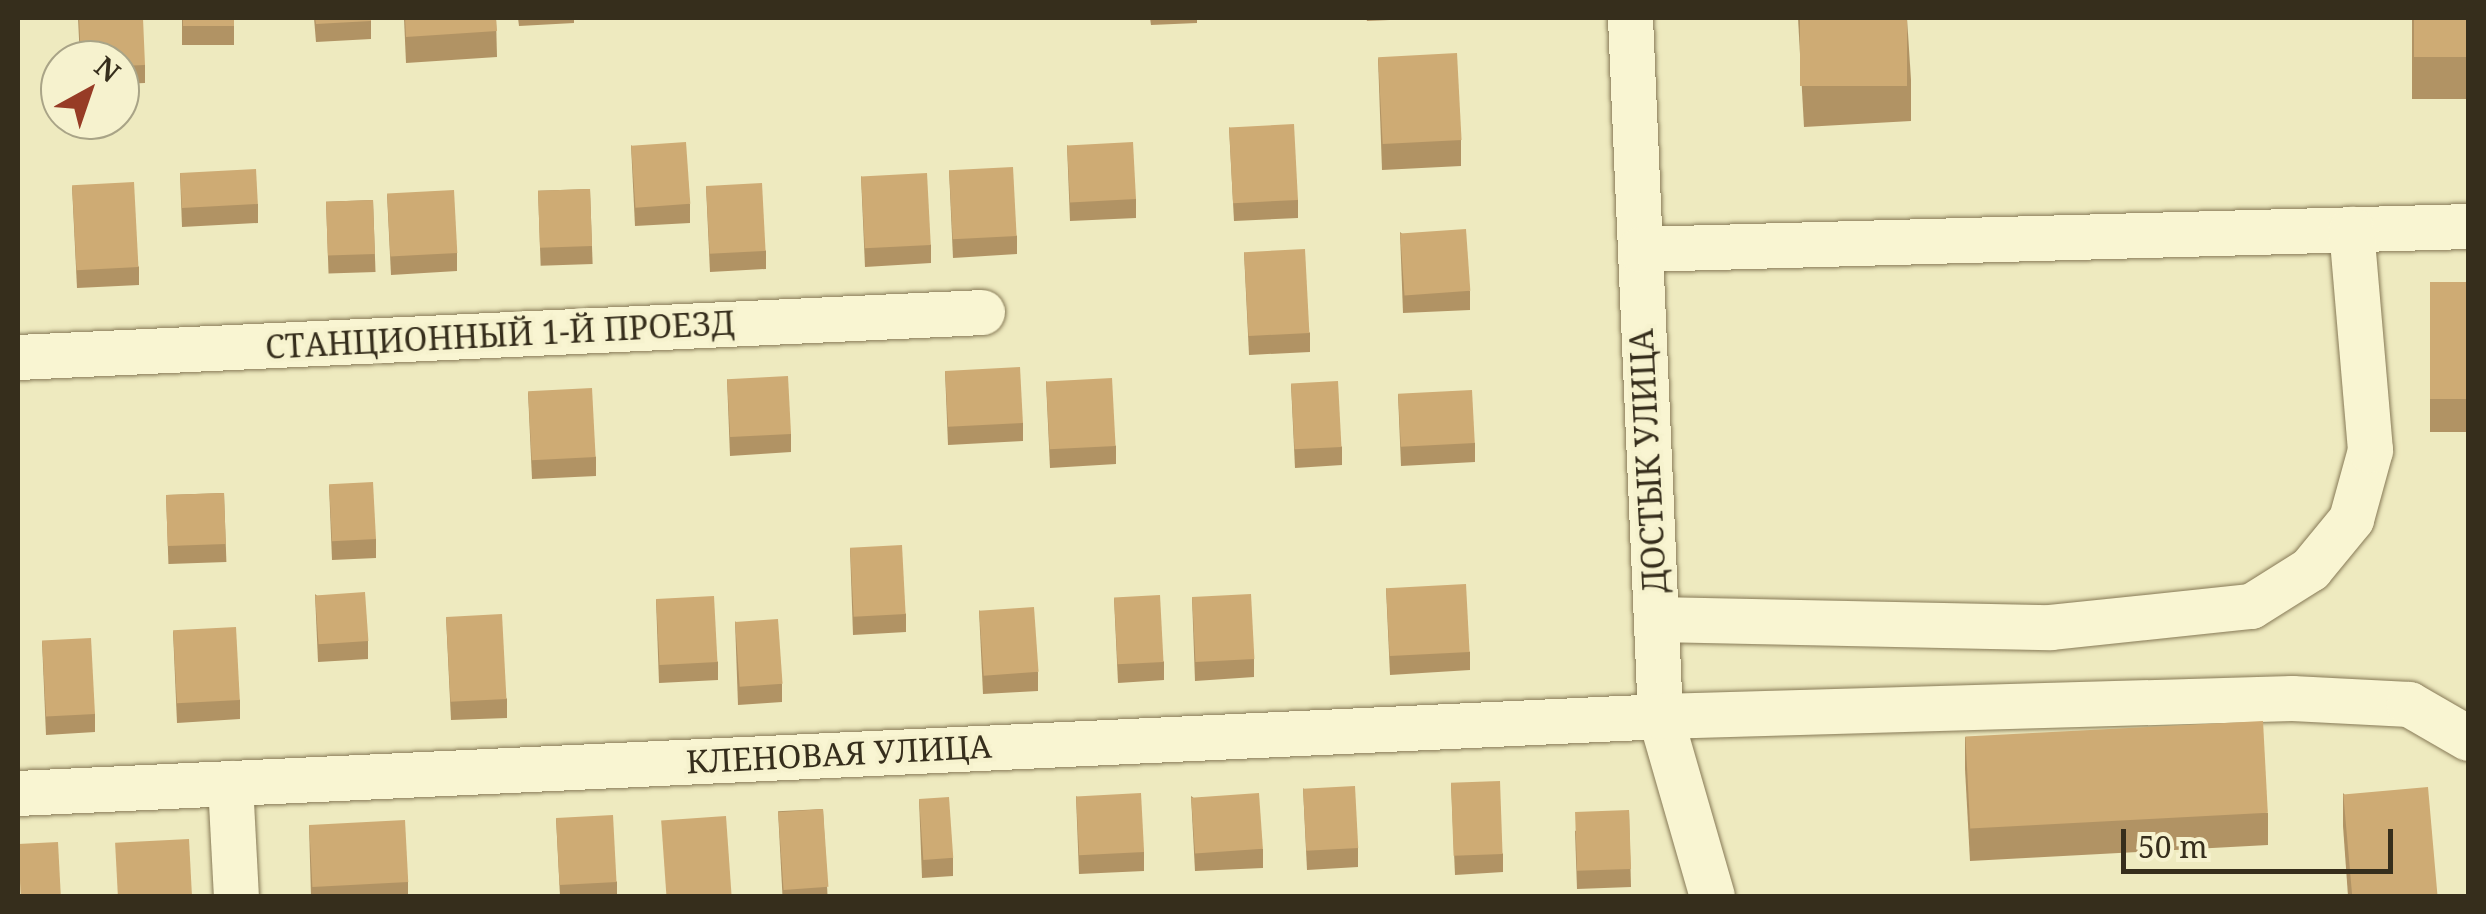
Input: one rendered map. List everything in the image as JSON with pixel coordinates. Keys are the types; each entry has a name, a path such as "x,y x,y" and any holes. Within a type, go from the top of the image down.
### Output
{"street":[{"name":"ДОСТЫК УЛИЦА","path":"1630,18 1660,716 1712,896"},
{"path":"1640,249 2468,226"},
{"path":"1656,619 2050,626 2251,606 2310,569 2351,519 2370,450 2351,229"},
{"name":"СТАНЦИОННЫЙ 1-Й ПРОЕЗД","path":"18,357 982,312"},
{"name":"КЛЕНОВАЯ УЛИЦА","path":"18,793 1660,716 2292,698 2409,704 2468,738"},
{"path":"230,783 236,896"}],"building":[{"path":"79,18 143,18 145,65 140,65 140,40 80,40"},
{"path":"183,18 234,18 234,26 183,26"},
{"path":"315,18 371,18 371,21 316,24"},
{"path":"405,18 496,18 497,31 406,37"},
{"path":"1800,18 1907,18 1907,86 1800,86"},
{"path":"2414,18 2468,18 2468,57 2414,57"},
{"path":"1457,53 1462,140 1383,144 1378,57"},
{"path":"1294,124 1298,200 1233,203 1229,127"},
{"path":"686,142 690,204 635,208 631,146"},
{"path":"1133,142 1136,199 1070,202 1067,145"},
{"path":"1013,167 1017,236 953,239 949,170"},
{"path":"256,169 258,204 182,208 180,173"},
{"path":"927,173 931,245 865,248 861,176"},
{"path":"134,182 138,267 77,270 72,185"},
{"path":"762,183 766,251 710,254 706,186"},
{"path":"590,189 592,246 540,248 538,191"},
{"path":"454,190 457,253 390,256 387,194"},
{"path":"373,200 375,254 328,256 326,202"},
{"path":"1466,229 1470,291 1404,295 1400,234"},
{"path":"1305,249 1309,333 1248,336 1244,252"},
{"path":"2430,282 2468,282 2468,399 2430,399"},
{"path":"1020,367 1023,423 948,427 945,371"},
{"path":"788,376 791,434 730,437 727,379"},
{"path":"1112,378 1116,446 1050,449 1046,381"},
{"path":"1338,381 1341,447 1295,449 1291,383"},
{"path":"592,388 596,457 532,460 528,391"},
{"path":"1472,390 1475,443 1401,447 1398,394"},
{"path":"373,482 376,539 332,541 329,484"},
{"path":"224,493 226,544 168,546 166,495"},
{"path":"902,545 906,614 854,617 850,548"},
{"path":"1466,584 1470,652 1390,656 1386,588"},
{"path":"365,592 368,641 319,644 315,595"},
{"path":"1251,594 1254,659 1195,662 1192,597"},
{"path":"1160,595 1164,662 1118,664 1114,597"},
{"path":"714,596 717,662 660,665 656,599"},
{"path":"1034,607 1039,672 984,676 979,611"},
{"path":"502,614 506,699 451,702 446,617"},
{"path":"778,619 783,684 740,687 735,622"},
{"path":"236,627 240,700 177,703 173,630"},
{"path":"91,638 95,714 46,716 42,641"},
{"path":"2263,721 2268,813 1970,828 1965,737"},
{"path":"1500,781 1503,854 1454,856 1451,783"},
{"path":"1355,786 1358,848 1306,851 1303,789"},
{"path":"2428,787 2437,896 2352,896 2343,794"},
{"path":"1141,793 1144,852 1079,855 1076,796"},
{"path":"1259,793 1263,849 1195,854 1191,798"},
{"path":"949,797 953,858 923,860 919,799"},
{"path":"823,809 828,887 784,890 778,812"},
{"path":"1629,810 1631,869 1577,871 1575,812"},
{"path":"613,815 617,882 560,885 556,818"},
{"path":"726,816 732,896 666,896 661,821"},
{"path":"405,820 408,882 312,887 309,825"},
{"path":"189,839 192,896 118,896 115,843"},
{"path":"58,842 61,896 21,896 18,844"}]}
